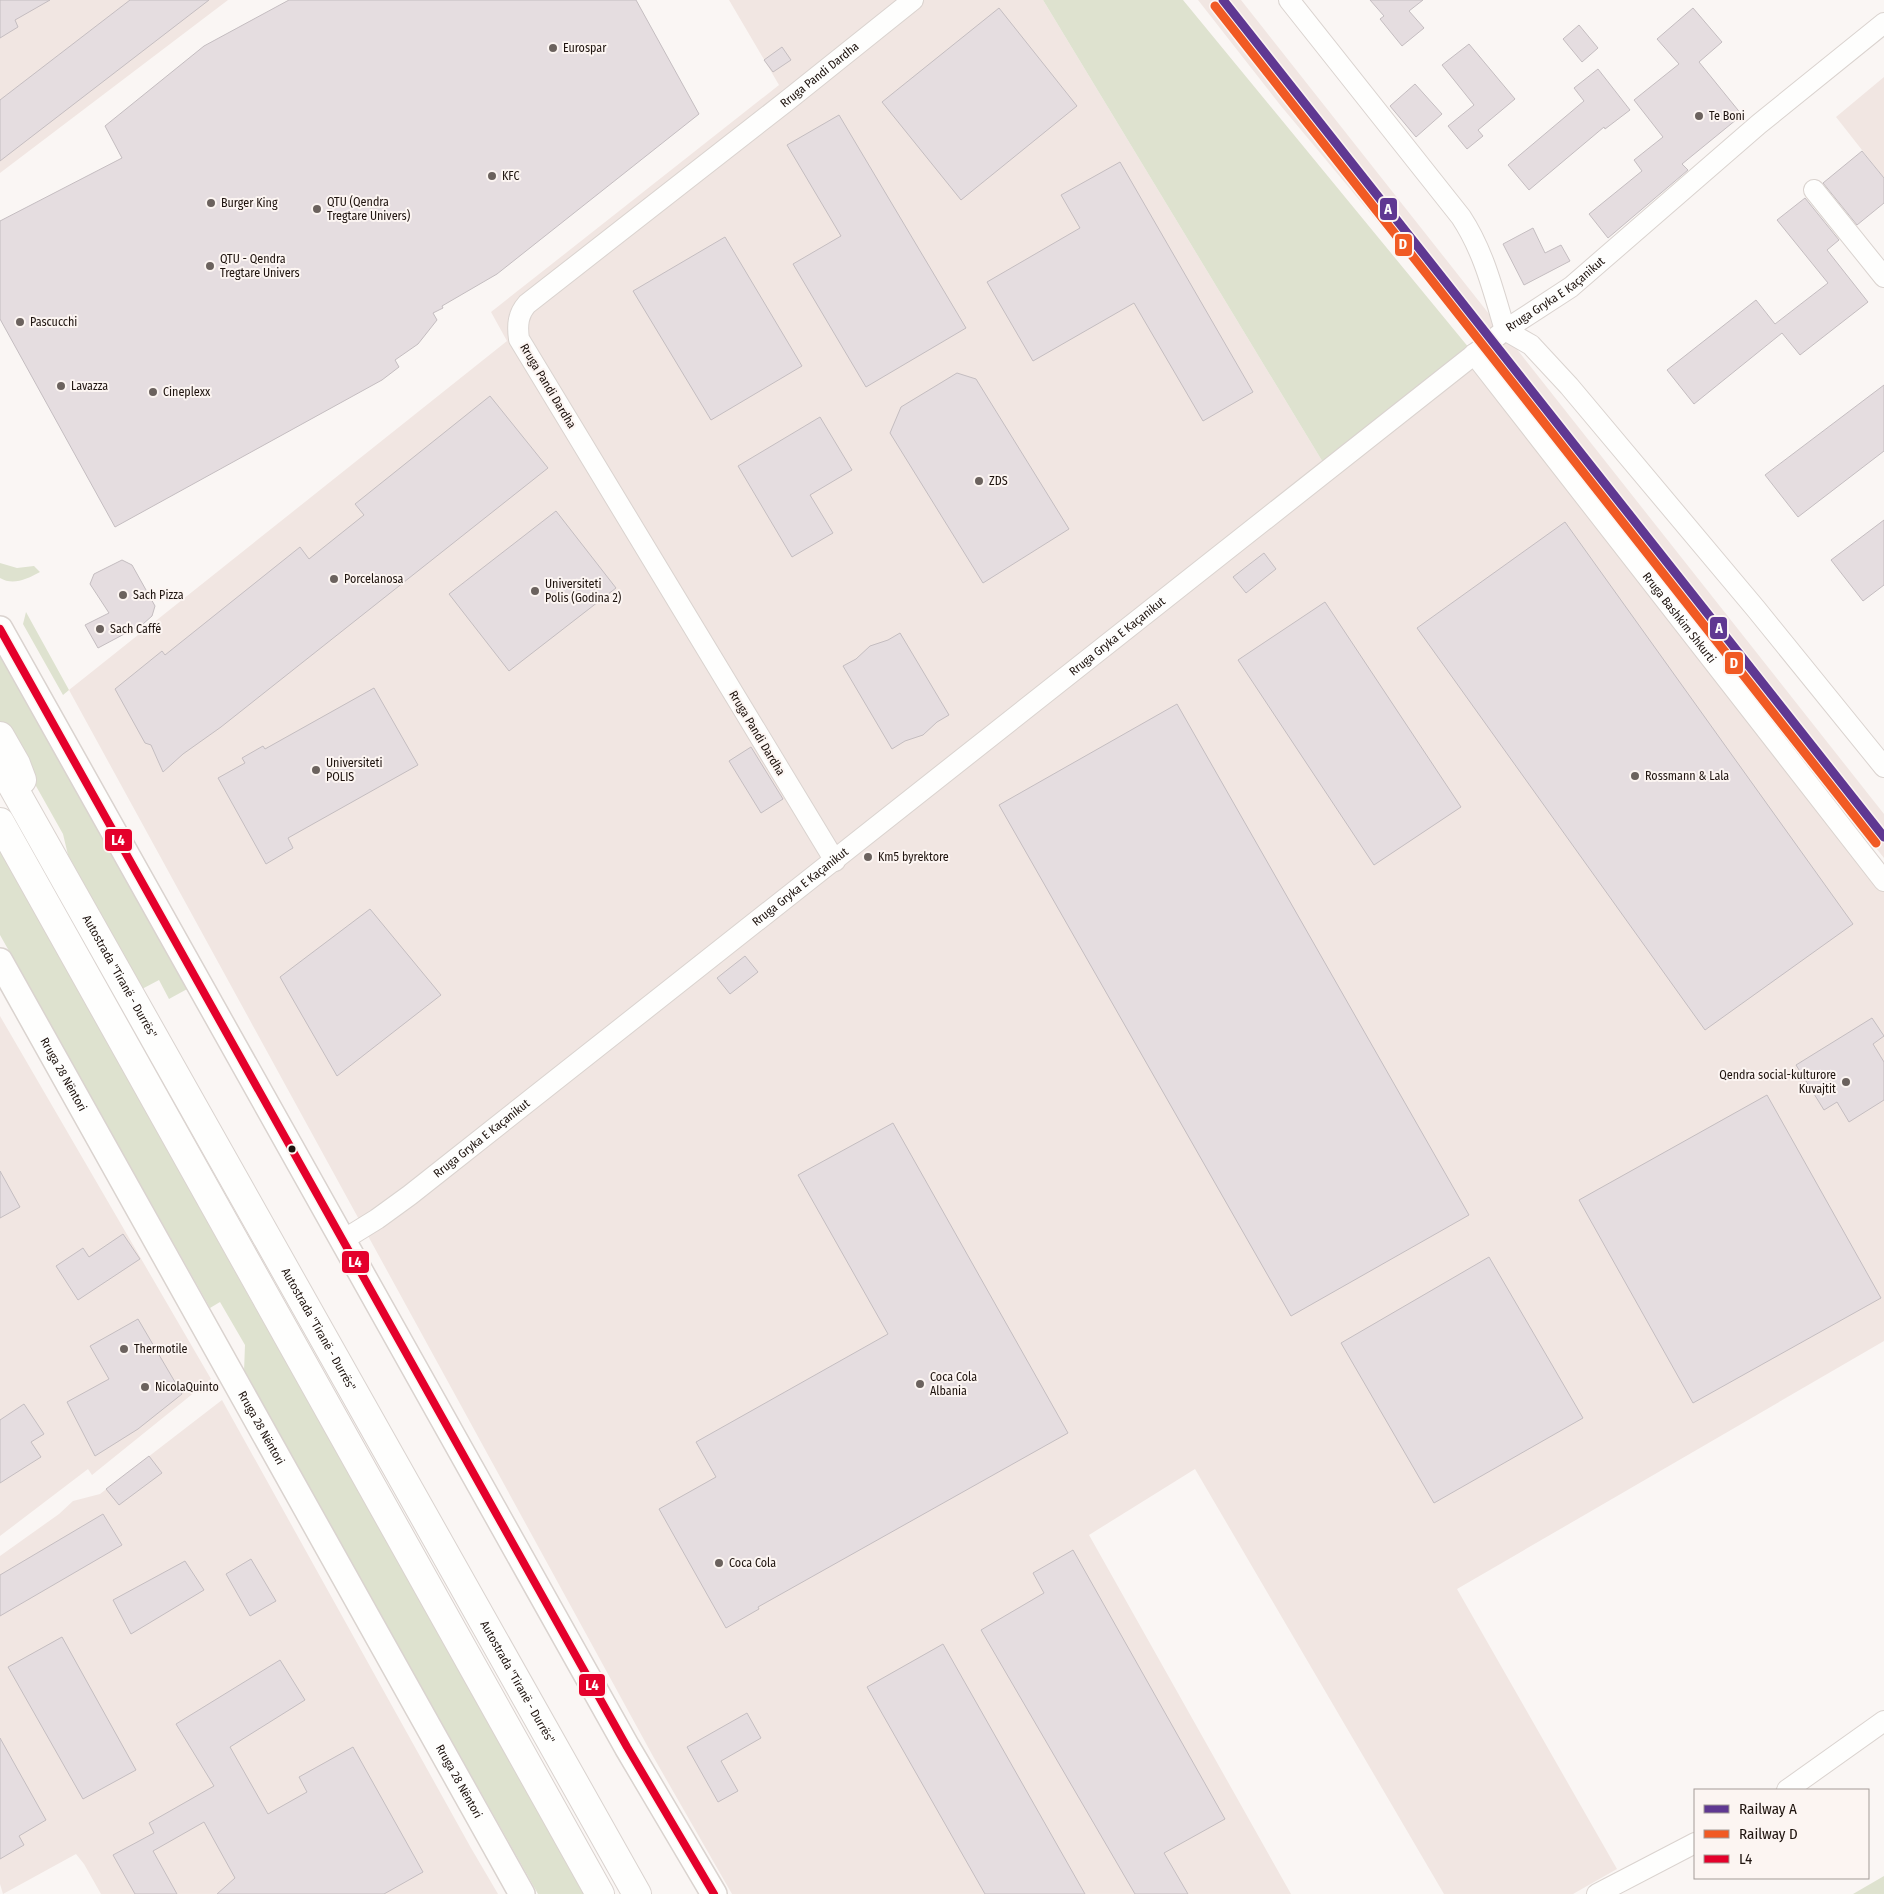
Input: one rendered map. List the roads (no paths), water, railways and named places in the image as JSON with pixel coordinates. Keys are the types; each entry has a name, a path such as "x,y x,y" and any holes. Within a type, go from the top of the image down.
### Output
{"highway":[{"path":"0,736 16,764 55,862"},
{"name":"Autostrada \"Tiranë - Durrës\"","path":"0,764 637,1894"},
{"path":"0,822 600,1894"}],"main road":[{"path":"0,629 626,1747 714,1894"},
{"name":"Rruga 28 Nëntori","path":"0,961 522,1894"}],"street":[{"name":"Rruga Pandi Dardha","path":"835,861 519,339 517,326 522,310 527,304 913,0"},
{"path":"1289,0 1461,217 1473,236 1489,276 1505,330 1531,345 1569,386 1756,609 1884,768"},
{"name":"Rruga Gryka E Kaçanikut","path":"343,1240 377,1219 410,1195 835,861 1474,354 1505,330 1571,287 1759,124 1884,23"},
{"path":"1814,190 1884,277"},
{"name":"Rruga Bashkim Shkurti","path":"1474,354 1884,881"},
{"path":"1788,1789 1884,1721"},
{"path":"1596,1894 1694,1844"}],"rail line":[{"name":"A","path":"1223,0 1884,837"},
{"name":"D","path":"1215,6 1876,843"}],"place":[{"name":"Eurospar","path":"553,48"},
{"name":"Te Boni","path":"1699,116"},
{"name":"KFC","path":"492,176"},
{"name":"Burger King","path":"211,203"},
{"name":"QTU (Qendra Tregtare Univers)","path":"317,209"},
{"name":"QTU - Qendra Tregtare Univers","path":"210,266"},
{"name":"Pascucchi","path":"20,322"},
{"name":"Lavazza","path":"61,386"},
{"name":"Cineplexx","path":"153,392"},
{"name":"ZDS","path":"979,481"},
{"name":"Porcelanosa","path":"334,579"},
{"name":"Universiteti Polis (Godina 2)","path":"535,591"},
{"name":"Sach Pizza","path":"123,595"},
{"name":"Sach Caffé","path":"100,629"},
{"name":"Universiteti POLIS","path":"316,770"},
{"name":"Rossmann & Lala","path":"1635,776"},
{"name":"Km5 byrektore","path":"868,857"},
{"name":"Qendra social-kulturore Kuvajtit","path":"1846,1082"},
{"name":"Thermotile","path":"124,1349"},
{"name":"Coca Cola Albania","path":"920,1384"},
{"name":"NicolaQuinto","path":"145,1387"},
{"name":"Coca Cola","path":"719,1563"}]}
